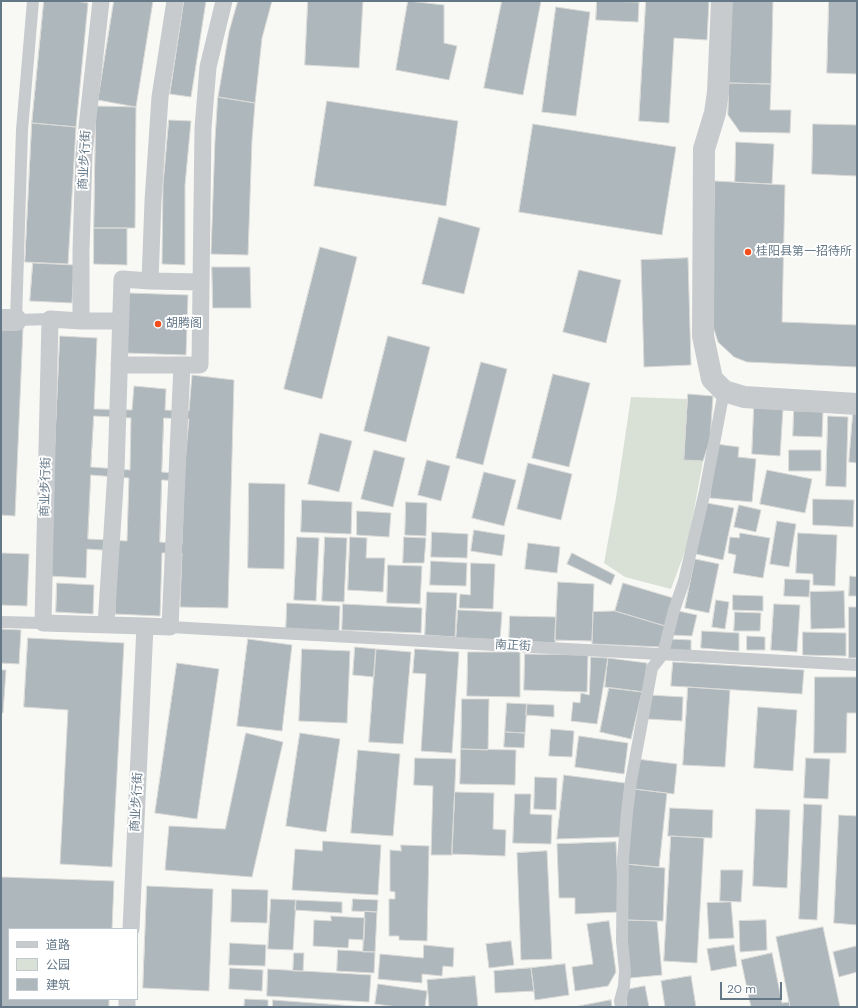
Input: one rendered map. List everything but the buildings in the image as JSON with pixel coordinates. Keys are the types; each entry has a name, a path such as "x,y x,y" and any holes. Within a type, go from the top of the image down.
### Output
{"street":[{"name":"商业步行街","path":"81,320 81,251 84,154 102,1"},
{"path":"150,281 153,201 160,97 175,1"},
{"path":"119,365 200,365 203,128 208,67 224,1"},
{"path":"722,1 716,113 704,148 703,336 712,380 724,391 744,397 857,404"},
{"path":"106,625 116,471 122,279 201,282"},
{"name":"商业步行街","path":"43,623 50,319"},
{"path":"50,319 120,321"},
{"path":"43,623 170,627 182,365"},
{"name":"商业步行街","path":"131,928 145,626"}],"lane":[{"path":"33,1 8,320 50,319"},
{"path":"621,1007 620,1001 624,986 625,971 622,941 623,858 631,781 652,668 663,654 674,610 684,581 705,491 724,391"},
{"path":"1,622 43,623"},
{"name":"南正街","path":"170,627 857,665"}],"green space":[{"path":"631,397 687,399 684,459 703,461 688,543 671,589 625,577 604,563 616,498"}],"place":[{"name":"桂阳县第一招待所","path":"748,252"},
{"name":"胡腾阁","path":"158,324"}]}
